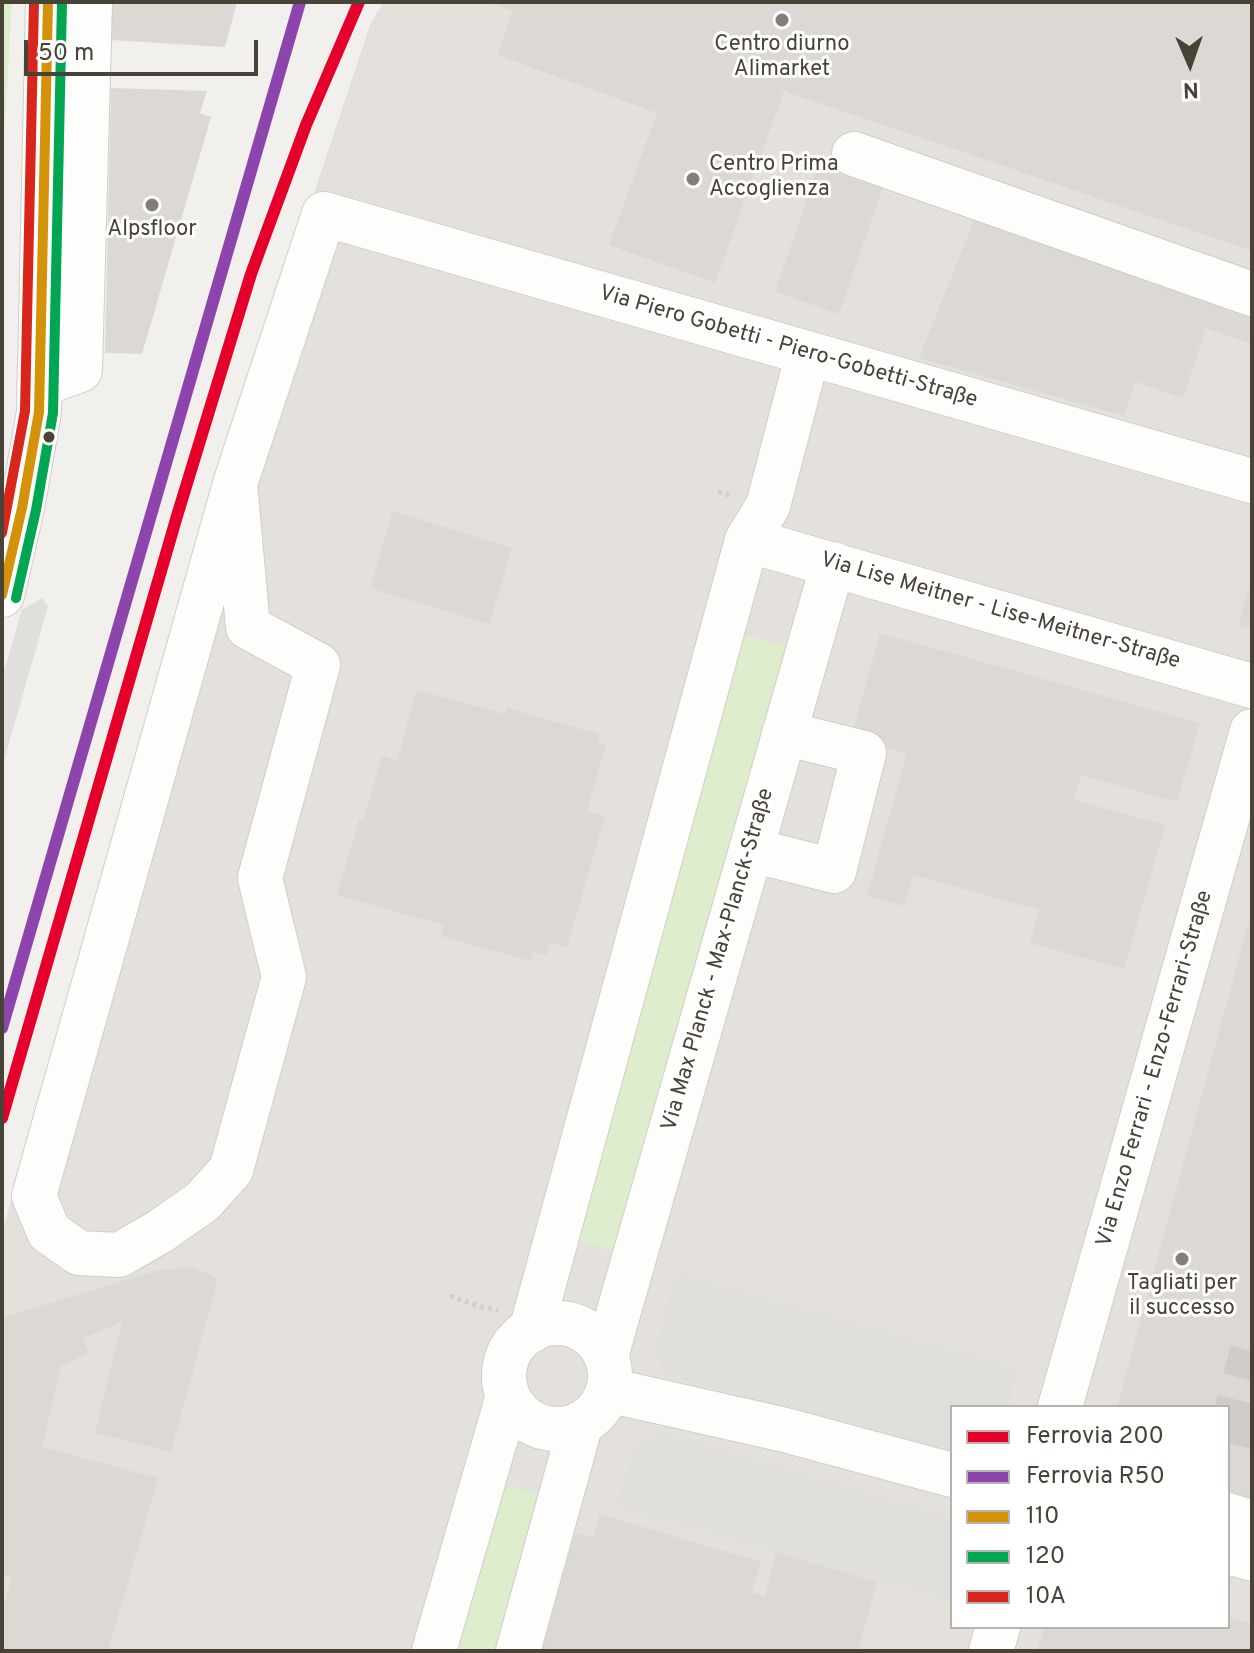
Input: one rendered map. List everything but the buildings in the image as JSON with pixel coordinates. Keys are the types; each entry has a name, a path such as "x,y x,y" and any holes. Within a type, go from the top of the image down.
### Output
{"street":[{"path":"48,2 68,55"},
{"path":"2,595 39,412 68,55 90,2"},
{"path":"854,154 1252,294"},
{"name":"Via Piero Gobetti - Piero-Gobetti-Straße","path":"235,484 324,214 1252,481"},
{"path":"602,1358 595,1413 581,1423 564,1429 546,1428 530,1422 508,1396 504,1379 506,1362 514,1346 519,1318 747,540 768,506 808,353"},
{"path":"235,484 248,627 318,665 260,878 284,977 231,1170 202,1202 119,1255 79,1253 49,1232 34,1196 235,484"},
{"name":"Via Lise Meitner - Lise-Meitner-Straße","path":"747,540 1252,686"},
{"name":"Via Max Planck - Max-Planck-Straße","path":"602,1358 833,564"},
{"name":"Via Enzo Ferrari - Enzo-Ferrari-Straße","path":"1061,1405 1252,731"},
{"path":"751,850 834,871 864,753 784,733"},
{"path":"519,1318 574,1326 602,1358 785,1430 950,1474"},
{"path":"434,1651 508,1396"},
{"path":"518,1651 581,1423"},
{"path":"1230,1516 1252,1523"},
{"path":"1230,1553 1252,1559"},
{"path":"991,1651 997,1629"}],"path":[{"path":"450,1296 519,1318"}],"shaded area":[{"path":"383,2 1252,2 1252,1651 2,1651 2,1233 185,580 370,25"},
{"path":"43,598 48,607 2,768 2,678 22,609"},
{"path":"676,1272 1018,1367 1008,1405 950,1405 950,1452 668,1377 654,1355"},
{"path":"659,1430 950,1516 950,1600 616,1508 633,1448"}],"green space":[{"path":"2,2 12,2 2,169"},
{"path":"737,633 798,650 625,1254 565,1237"},
{"path":"494,1482 556,1499 512,1651 447,1651"}],"tunnel":[{"path":"1230,1435 1252,1351"}],"rail line":[{"name":"R50","path":"2,1028 300,2"},
{"name":"200","path":"2,1118 177,516 251,274 306,125 359,2"}],"transit line":[{"name":"10A","path":"2,533 25,411 34,2"},
{"name":"110","path":"2,595 39,412 48,2"},
{"name":"120","path":"16,598 53,413 62,2"}],"place":[{"name":"Centro diurno Alimarket","path":"782,20"},
{"name":"Centro Prima Accoglienza","path":"693,179"},
{"name":"Alpsfloor","path":"152,205"},
{"name":"Tagliati per il successo","path":"1182,1259"}]}
